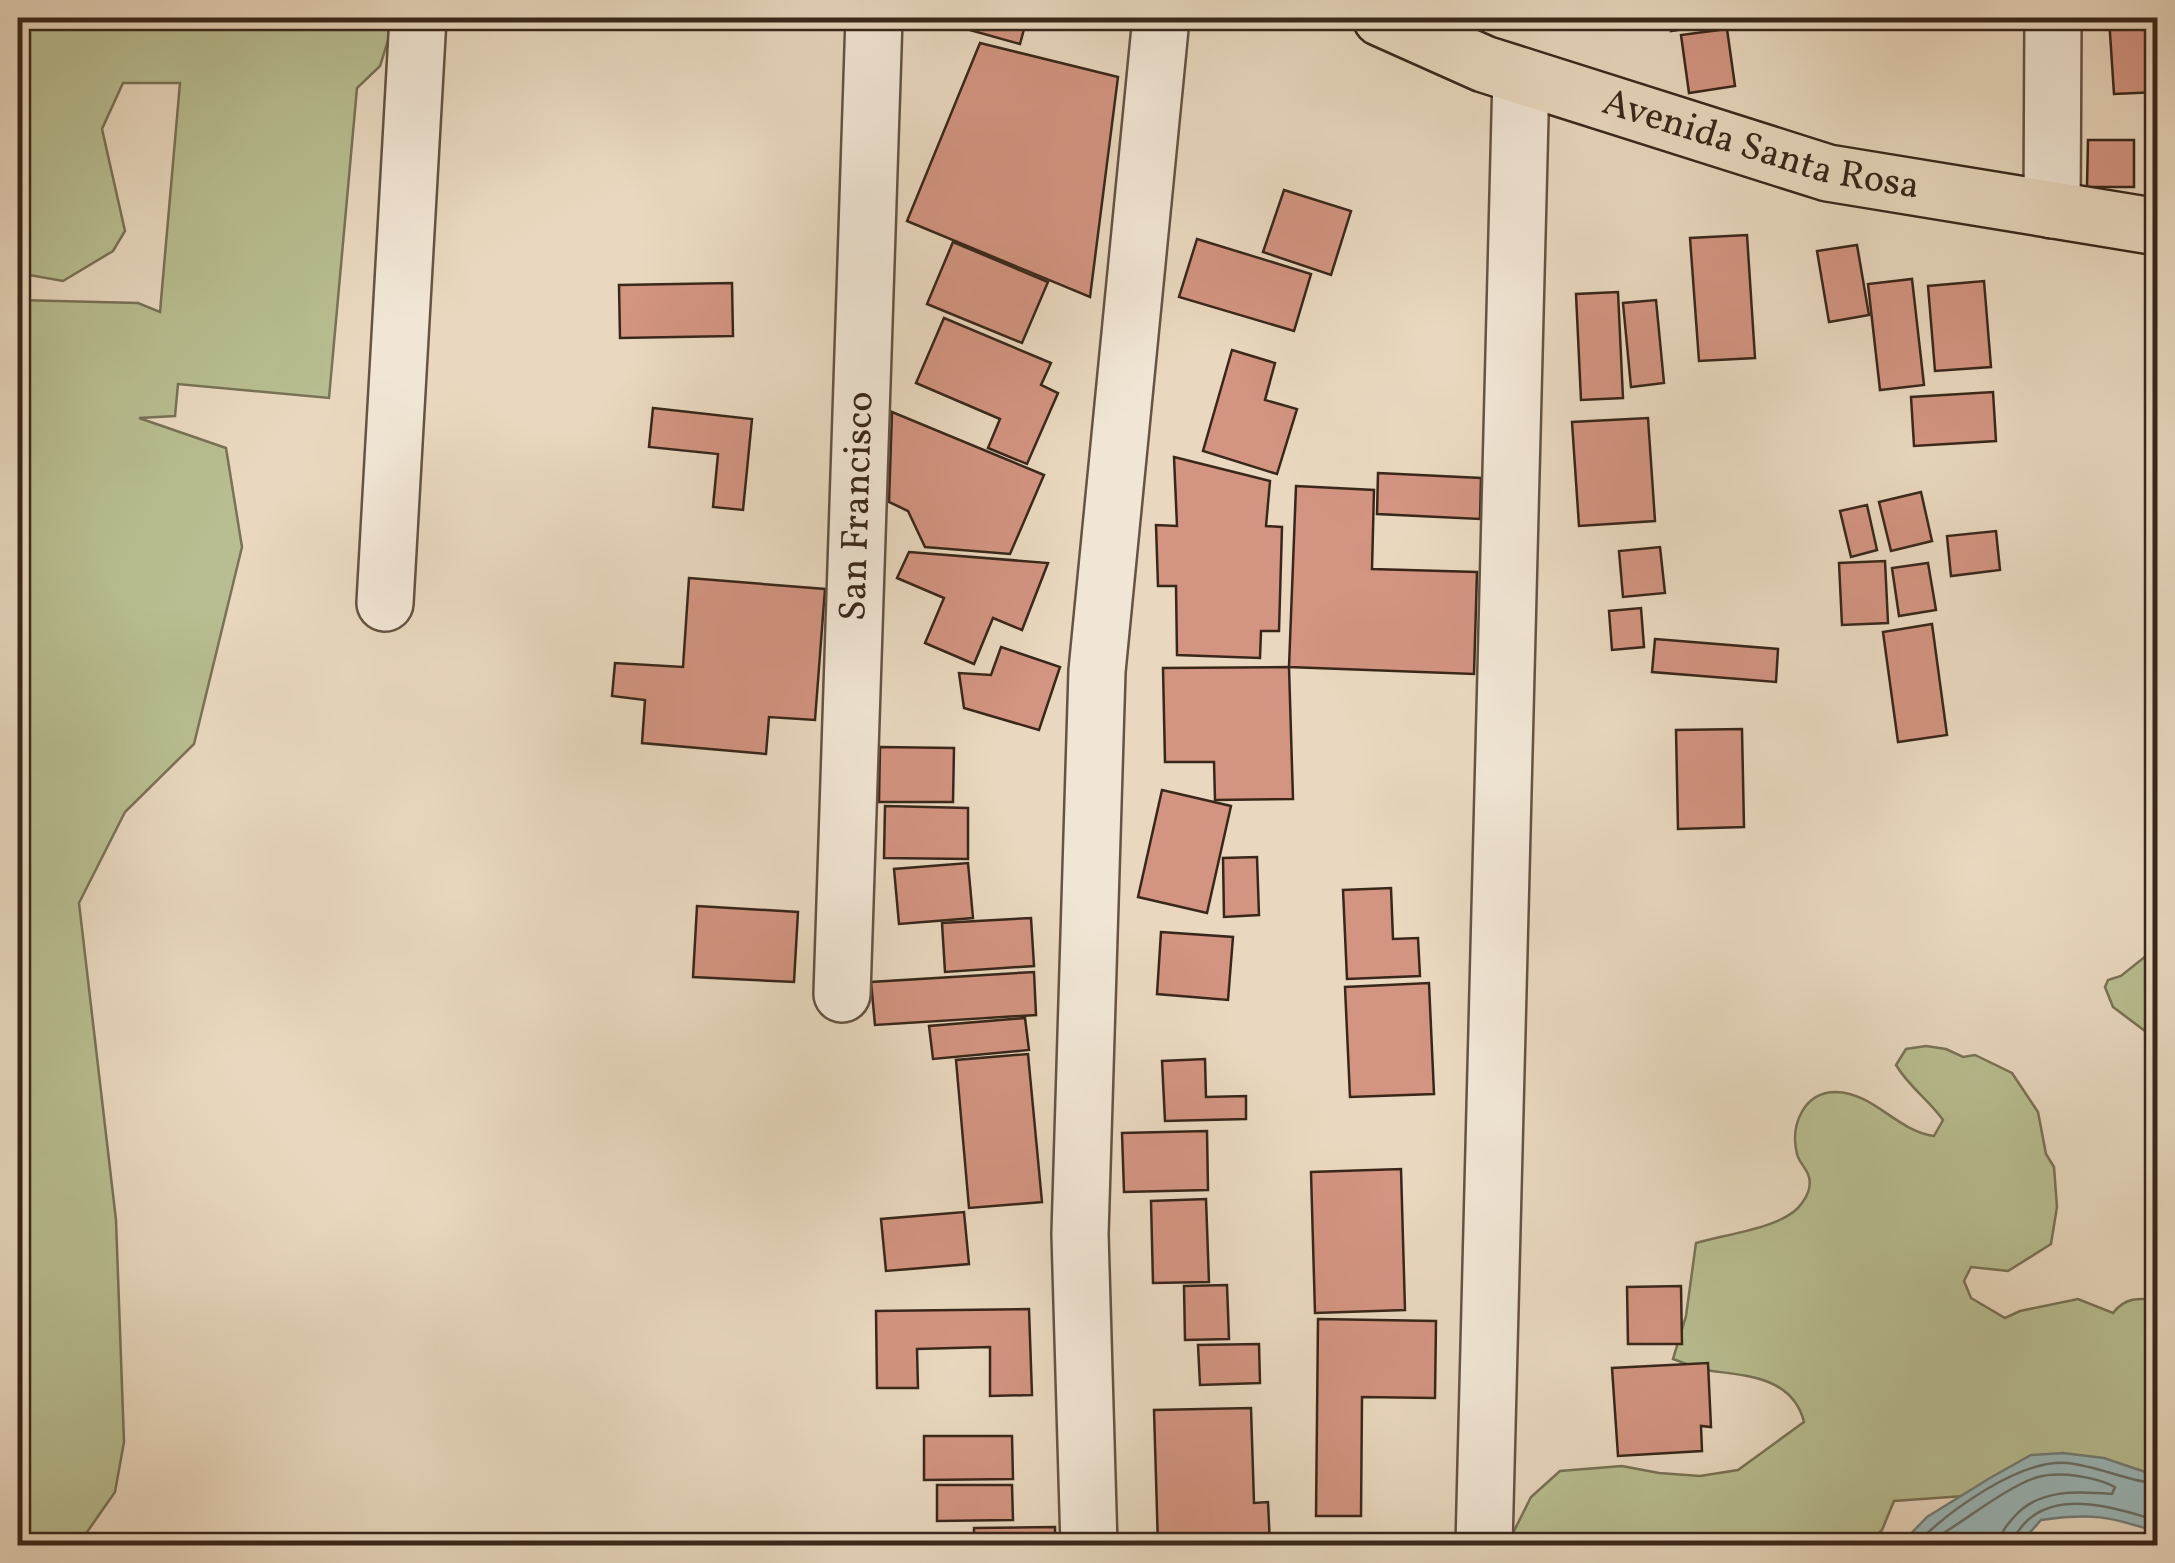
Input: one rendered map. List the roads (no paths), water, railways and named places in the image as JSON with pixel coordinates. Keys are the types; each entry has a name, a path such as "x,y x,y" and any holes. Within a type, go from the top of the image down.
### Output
{"main road":[{"name":"Avenida Santa Rosa","path":"1381,18 1484,64 1828,172 2158,227"}],"street":[{"path":"385,603 418,18"},
{"name":"San Francisco","path":"842,994 874,18"},
{"path":"1089,1546 1080,1234 1097,672 1161,18"},
{"path":"2052,210 2053,18"},
{"path":"1484,1546 1521,76"}],"water":[{"path":"2063,1453 2104,1458 2157,1476 2157,1532 2112,1519 2073,1517 2041,1520 2019,1545 1900,1545 1927,1517 1990,1478 2031,1455"}]}
